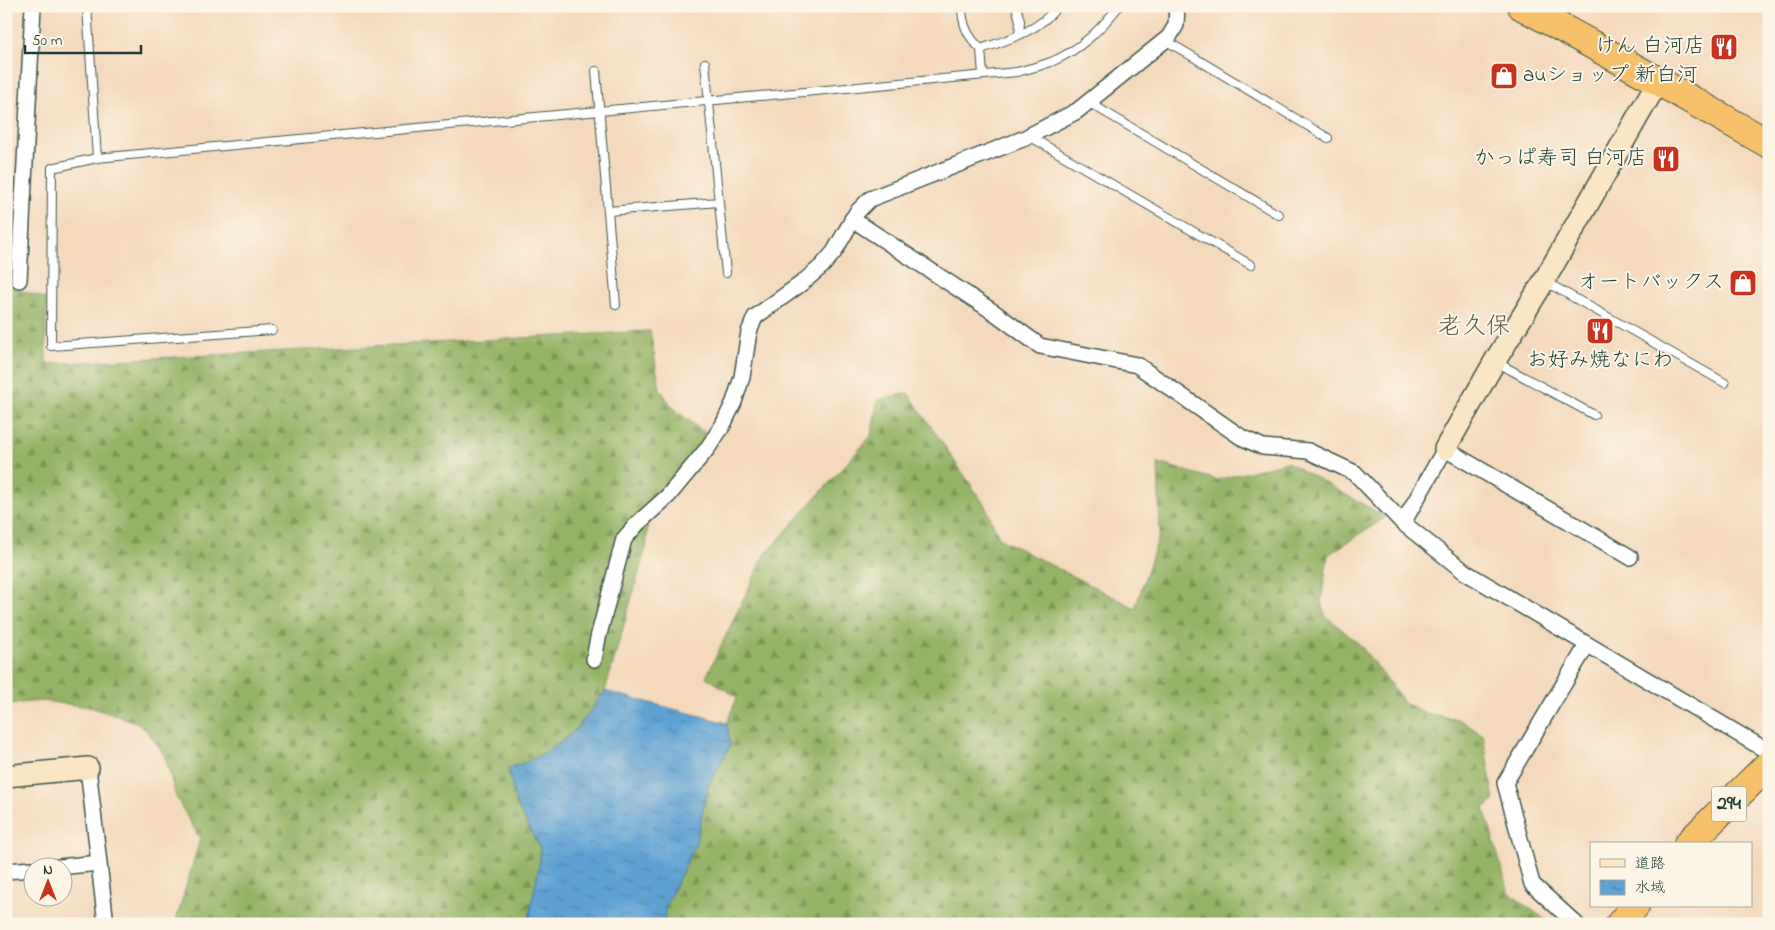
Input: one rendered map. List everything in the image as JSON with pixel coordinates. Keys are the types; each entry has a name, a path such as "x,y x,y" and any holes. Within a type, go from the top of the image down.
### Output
{"highway":[{"path":"1534,9 1769,144"},
{"name":"294","path":"1690,842 1769,764"},
{"path":"1620,924 1632,908"}],"street":[{"path":"19,280 33,6"},
{"path":"594,659 624,539 668,496 707,449 723,425 734,402 742,377 749,332 755,317 822,266 834,252 857,212 870,199 1029,136 1077,111 1169,37 1176,25 1177,6"},
{"path":"1403,523 1658,81"},
{"path":"852,219 995,313 1040,346 1137,365 1241,437 1263,447 1308,451 1355,473 1403,523 1465,572 1769,752"},
{"path":"1445,449 1630,557"},
{"path":"1576,924 1532,884 1505,783 1587,645"},
{"path":"6,776 88,768 106,924"},
{"path":"72,866 99,863"},
{"path":"6,872 22,870"}],"lane":[{"path":"87,6 97,158"},
{"path":"962,6 963,23 971,39 982,49 983,75"},
{"path":"1016,6 1020,20 1019,35"},
{"path":"982,49 1030,31 1049,18 1058,6"},
{"path":"272,330 51,346 52,168 97,158 1017,72 1050,62 1089,40 1119,6"},
{"path":"1165,40 1328,138"},
{"path":"705,63 726,273"},
{"path":"596,71 616,305"},
{"path":"1088,102 1279,215"},
{"path":"1029,136 1251,266"},
{"path":"608,211 719,202"},
{"path":"1544,281 1725,384"},
{"path":"1495,361 1594,415"}],"green space":[{"path":"6,285 46,299 46,364 650,331 660,389 673,408 709,436 649,505 646,548 605,691 576,729 558,744 529,762 508,768 516,804 540,848 540,860 528,924 175,924 200,839 176,797 162,751 146,730 136,722 90,707 43,701 6,704"},
{"path":"908,393 984,504 1000,539 1135,608 1160,533 1158,463 1217,480 1287,462 1386,517 1328,555 1321,603 1325,615 1360,645 1405,703 1426,713 1460,720 1483,735 1494,801 1484,808 1509,893 1551,924 664,924 665,907 696,843 708,787 730,746 727,723 737,697 706,677 764,556 871,436 878,400"}],"water":[{"path":"605,691 727,723 730,746 708,787 696,843 665,907 664,924 528,924 540,860 540,848 516,804 508,768 535,758 561,743 580,725"}],"place":[{"name":"けん 白河店","path":"1724,47"},
{"name":"auショップ 新白河","path":"1504,76"},
{"name":"かっぱ寿司 白河店","path":"1666,159"},
{"name":"オートバックス","path":"1743,283"},
{"name":"お好み焼なにわ","path":"1600,331"}],"district":[{"name":"老久保","path":"1474,327"}]}
